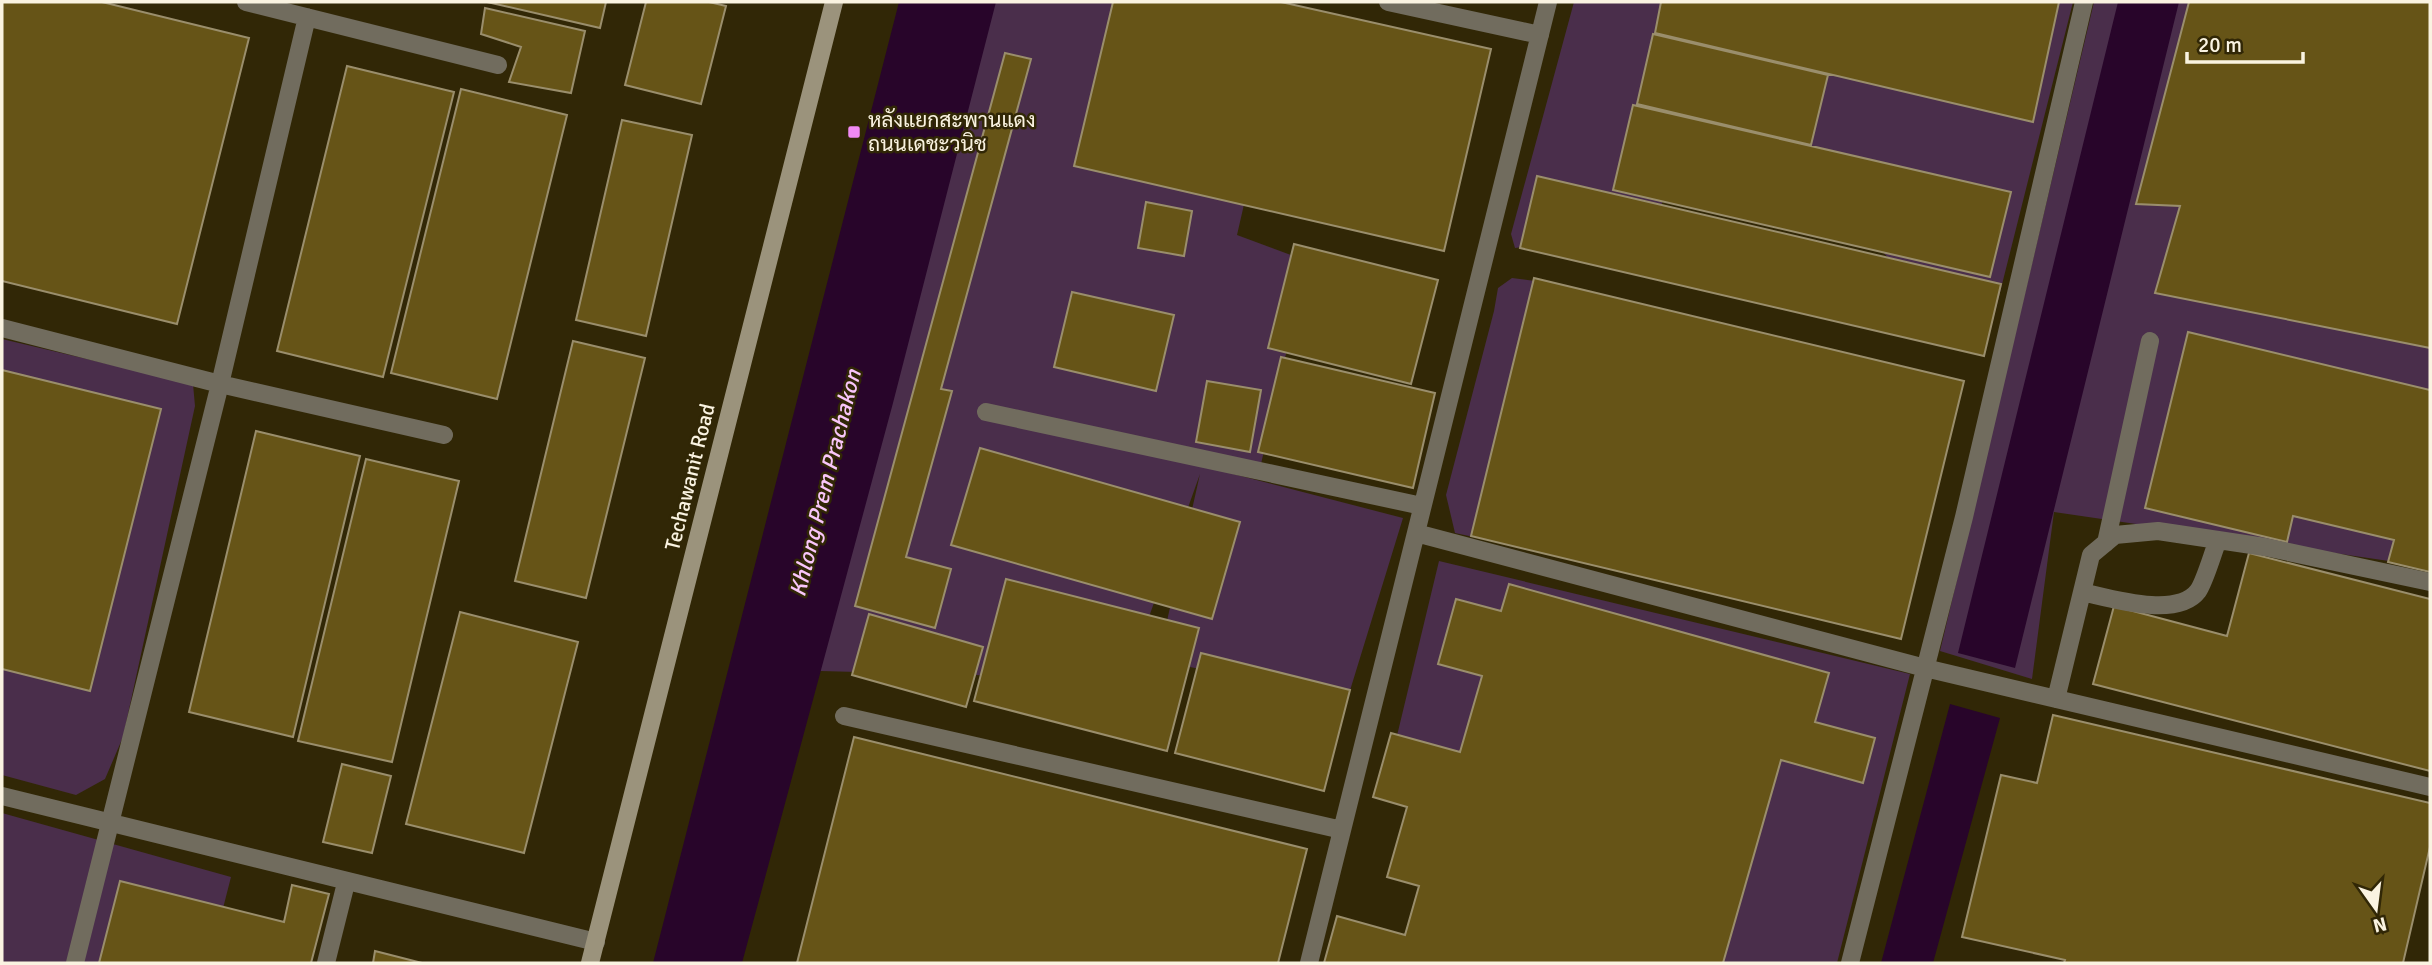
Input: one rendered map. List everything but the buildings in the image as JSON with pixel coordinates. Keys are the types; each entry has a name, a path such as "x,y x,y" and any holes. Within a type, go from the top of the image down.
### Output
{"main road":[{"name":"Techawanit Road","path":"590,963 834,2"}],"lane":[{"path":"246,2 498,65"},
{"path":"1388,2 1540,35"},
{"path":"1309,963 1548,2"},
{"path":"1850,963 1964,517 2084,2"},
{"path":"75,963 220,384 307,17"},
{"path":"2,328 220,384 444,435"},
{"path":"2106,543 2150,341"},
{"path":"986,412 1422,506"},
{"path":"2056,699 2091,555 2115,536 2158,531 2265,547 2430,582"},
{"path":"1416,533 1925,668 2430,787"},
{"path":"2082,592 2147,606 2179,603 2197,592 2218,540"},
{"path":"844,716 1342,830"},
{"path":"2,796 346,883 596,942"},
{"path":"326,963 346,883"}],"shaded area":[{"path":"995,2 1127,2 1093,149 1248,187 1237,235 1307,261 1261,464 1206,467 1403,518 1348,697 1158,661 1200,474 1145,628 1011,676 820,671"},
{"path":"1574,2 1767,2 1648,230 1515,248 1511,234"},
{"path":"1848,2 2073,2 1984,356 1793,160 1842,10"},
{"path":"2094,2 2430,2 2430,567 2054,512 2032,679 1940,651"},
{"path":"1512,278 1557,284 1497,542 1455,533 1446,495 1498,288"},
{"path":"2,339 193,384 195,406 123,737 105,779 76,795 2,775"},
{"path":"1439,561 1910,674 1837,963 1586,963 1389,769"},
{"path":"2,813 231,877 209,963 2,963"}],"water":[{"name":"Khlong Prem Prachakon","path":"899,2 996,2 893,403 742,963 653,963"},
{"path":"2118,2 2179,2 2015,668 1958,653"},
{"path":"1950,704 2000,718 1933,963 1881,963"}],"place":[{"name":"หลังแยกสะพานแดง ถนนเดชะวนิช","path":"854,132"}]}
